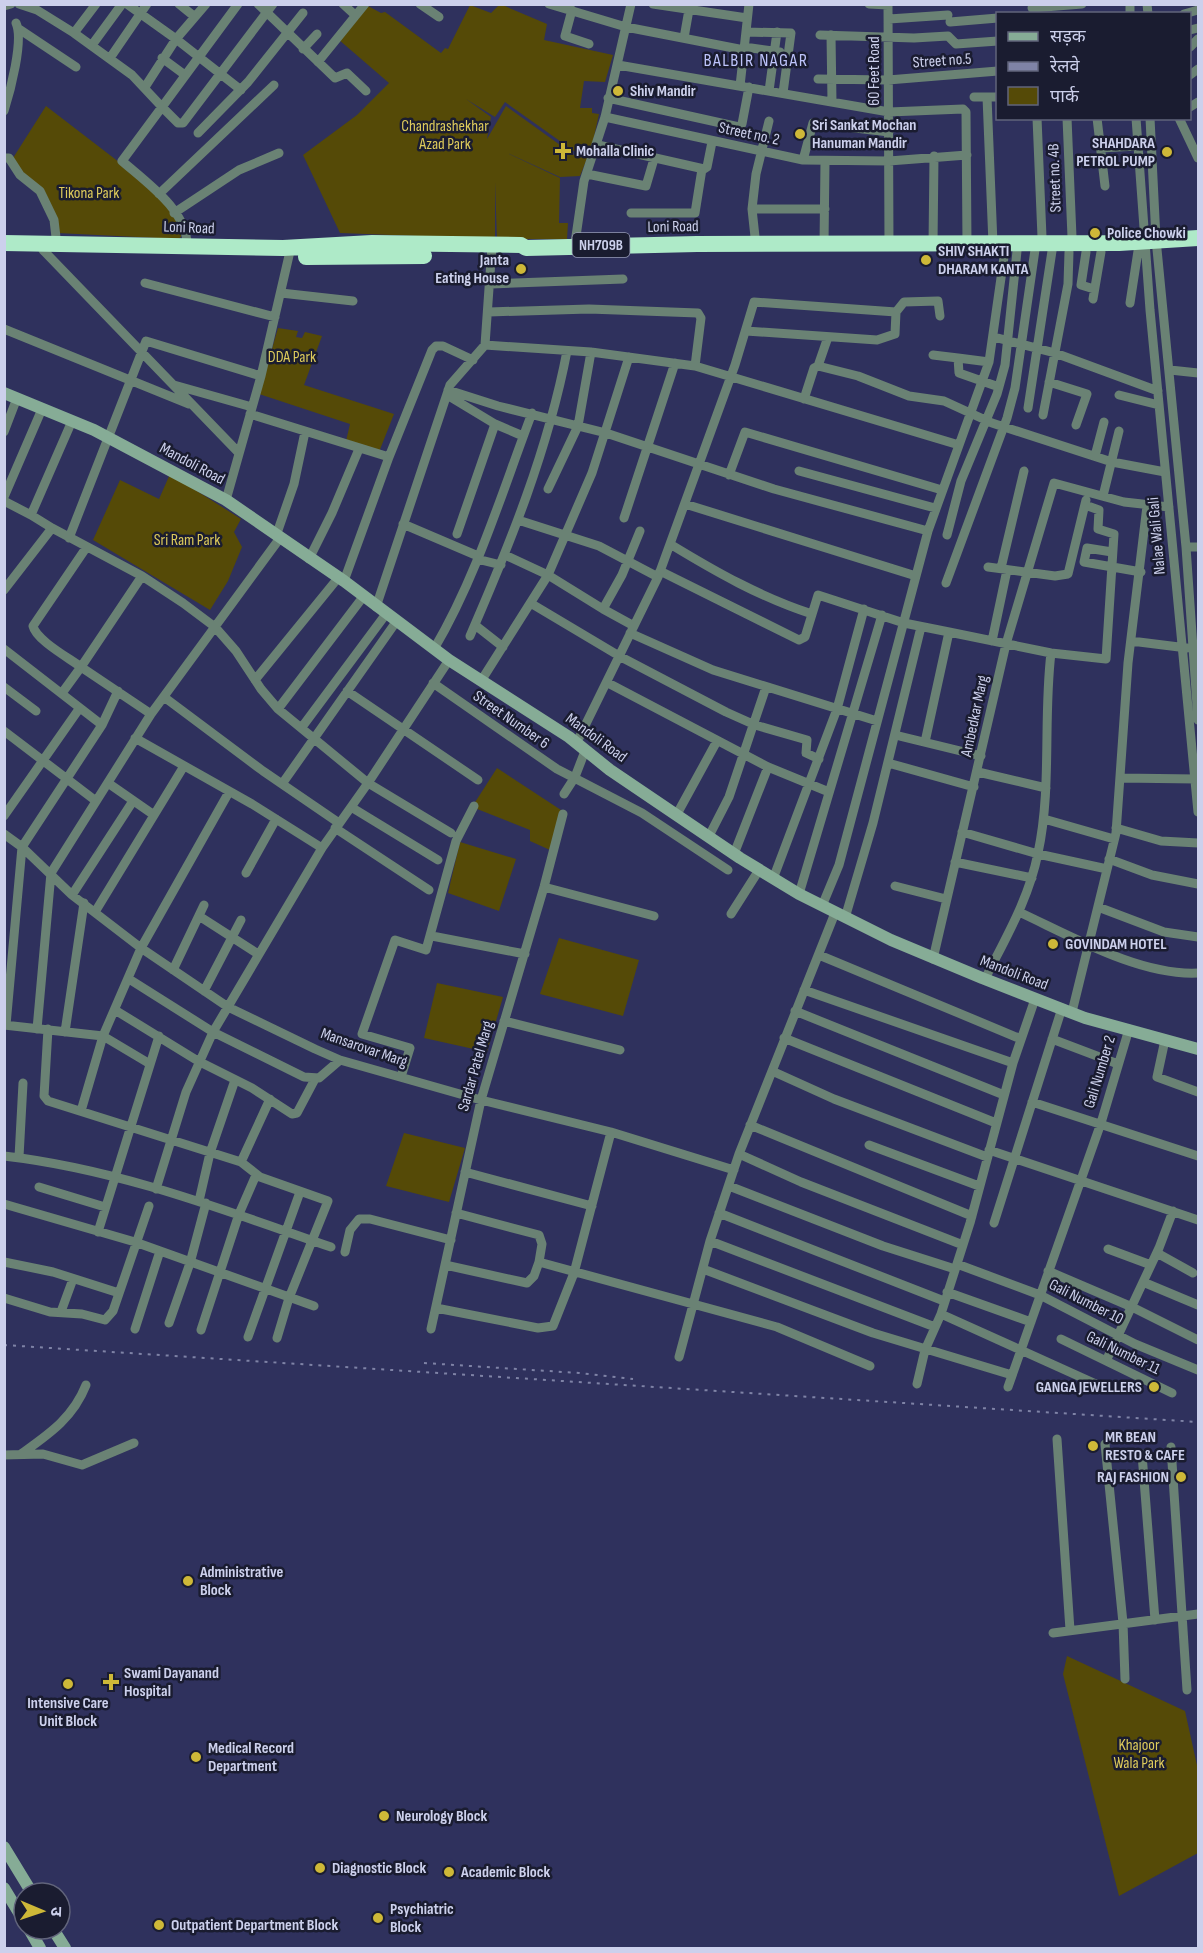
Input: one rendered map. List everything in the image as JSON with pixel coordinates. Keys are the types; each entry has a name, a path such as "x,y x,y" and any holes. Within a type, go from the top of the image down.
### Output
{"highway":[{"name":"Loni Road","path":"4,243 52,248 290,252 372,243 493,251 520,245 526,248 574,250 1005,249 1041,246 1150,249 1198,238"},
{"name":"Loni Road","path":"574,250 824,245 967,245 1005,249 1041,246 1198,248"},
{"name":"Loni Road","path":"4,250 187,246 290,252"}],"street":[{"path":"4,6 11,4"},
{"path":"19,4 38,7 110,58 145,87 177,123 183,123 273,4"},
{"path":"74,33 96,4"},
{"path":"92,45 122,4"},
{"path":"127,4 241,90"},
{"path":"110,58 147,4"},
{"path":"145,87 162,58 206,4"},
{"path":"187,246 185,231 174,213 159,194 122,161 238,4"},
{"path":"258,4 336,79 347,73 366,91"},
{"path":"343,4 355,15"},
{"path":"318,62 365,4"},
{"path":"420,4 439,17"},
{"path":"549,4 626,27 744,49 788,52"},
{"path":"574,250 587,174 598,145 631,4"},
{"path":"653,4 689,7 747,18"},
{"path":"608,98 739,127 742,124 744,49 749,4"},
{"path":"869,4 888,5"},
{"path":"1032,9 1082,4"},
{"path":"180,5 195,17"},
{"name":"60 Feet Road","path":"888,5 889,246"},
{"path":"684,38 689,7"},
{"path":"572,10 565,36 589,44"},
{"path":"198,133 241,90 303,14"},
{"path":"888,18 996,18"},
{"path":"4,111 18,26 76,67"},
{"path":"746,32 790,33 783,93"},
{"path":"769,91 777,32"},
{"path":"303,49 317,34"},
{"path":"820,35 888,38 948,36 956,44 996,41"},
{"path":"831,35 832,102"},
{"path":"162,58 185,75"},
{"path":"618,65 889,111 963,109 966,112 967,245"},
{"name":"Street no.5","path":"818,79 888,80 996,71"},
{"path":"159,194 274,85"},
{"path":"947,535 961,481 999,387 1009,341 1005,249 992,97 975,97"},
{"name":"Street no. 2","path":"605,117 803,160 889,161 967,155"},
{"path":"1028,408 1038,349 1041,246 1037,120"},
{"name":"Street no. 4B","path":"1067,120 1082,248"},
{"path":"1097,120 1105,186"},
{"path":"1136,120 1150,249 1170,370 1188,588 1194,618 1198,720"},
{"path":"1130,303 1150,249 1150,120"},
{"path":"1180,120 1198,158"},
{"path":"756,246 752,209 760,152 769,121"},
{"path":"803,160 813,123 889,132"},
{"path":"598,145 702,169 707,167 712,142"},
{"path":"1100,148 1138,146"},
{"path":"174,213 239,170 279,153"},
{"path":"933,245 934,156"},
{"path":"4,158 9,158 20,175 40,191 54,220 52,248 141,352 239,453"},
{"path":"587,174 646,186 654,159"},
{"path":"824,245 825,161"},
{"path":"631,213 695,213 702,169"},
{"path":"752,209 825,209"},
{"path":"946,583 1004,426 1015,388 1041,246"},
{"path":"1082,248 1094,294 1081,285 1082,248"},
{"path":"1043,415 1068,284 1082,248"},
{"path":"822,906 839,866 935,508 989,362 1005,249"},
{"name":"Nalae Wali Gali","path":"1150,249 1159,405 1198,812"},
{"path":"302,727 381,610 404,524 452,381 485,345 493,251"},
{"path":"226,500 261,376 290,252"},
{"path":"491,284 623,279"},
{"path":"145,283 275,317"},
{"path":"281,293 353,301"},
{"path":"564,794 575,777 580,748 608,683 659,574 731,377 753,303 757,300 896,312"},
{"path":"746,331 878,340 895,333 896,312 904,302 937,301 940,316"},
{"path":"489,312 589,309 698,313 701,318 695,366"},
{"path":"4,329 192,405"},
{"path":"804,399 814,368 818,366 828,337"},
{"path":"994,337 1055,353 1158,391"},
{"path":"69,538 132,381 141,352 148,340 261,376"},
{"path":"485,345 591,352 695,366 959,445"},
{"path":"255,680 341,579 432,351 436,346 443,346 473,360"},
{"path":"470,636 518,520 552,418 567,351"},
{"path":"548,489 578,426 591,352"},
{"path":"933,355 989,362"},
{"path":"481,681 548,576 606,433 629,357"},
{"path":"958,358 958,372 999,387"},
{"path":"624,518 675,363"},
{"path":"818,366 858,376 909,396 944,401 986,420 1112,462 1166,472"},
{"path":"1170,370 1198,374"},
{"path":"1049,382 1087,394 1076,425"},
{"path":"172,384 305,432 389,457"},
{"path":"448,392 606,433 699,466 928,531"},
{"path":"448,392 495,424 524,436"},
{"name":"Mandoli Road","path":"4,393 72,421 226,500 341,579 449,660 734,854 799,894 933,959 1035,999 1198,1049"},
{"path":"1119,395 1159,405"},
{"path":"4,432 17,398"},
{"path":"4,497 42,409"},
{"path":"434,649 449,623 478,557 532,413"},
{"path":"31,515 72,421"},
{"path":"1095,456 1104,422"},
{"path":"457,534 495,424"},
{"path":"1103,496 1119,431"},
{"path":"37,1029 51,873 151,714 278,537 294,484 305,432"},
{"path":"729,475 745,432 942,490"},
{"path":"309,559 332,513 359,448"},
{"path":"799,471 935,508"},
{"path":"992,641 1024,471"},
{"name":"Ambedkar Marg","path":"933,959 1006,644 1055,483 1088,491"},
{"path":"988,567 1068,574 1088,491 1147,506 1169,507"},
{"path":"4,501 86,548 142,576 215,627 236,651 278,709 368,783 452,833"},
{"path":"685,504 916,576"},
{"path":"518,520 565,534 615,554 799,640 805,638 818,595 921,627 1051,653 1106,659 1113,533 1098,529 1099,510 1085,505"},
{"path":"994,1223 1053,1039 1067,1010 1088,944 1114,839 1131,641 1141,572 1147,506"},
{"path":"404,524 501,565"},
{"path":"4,590 52,528"},
{"path":"603,609 628,562 640,531"},
{"path":"670,544 730,581 779,603 812,614"},
{"path":"1186,547 1198,547"},
{"path":"86,548 33,628 51,646 151,714"},
{"path":"1112,552 1087,548 1084,562 1141,572"},
{"path":"505,555 548,576 632,629 713,670 877,721"},
{"path":"62,693 142,576"},
{"path":"1188,588 1198,590"},
{"path":"278,709 363,597"},
{"path":"532,604 621,657 755,725 807,740 806,753 819,759"},
{"path":"773,879 837,709 864,609"},
{"path":"799,894 882,615"},
{"path":"282,784 396,622"},
{"path":"475,625 503,647"},
{"path":"679,1357 710,1241 739,1154 795,1011 819,955 840,915 888,763 921,627"},
{"path":"925,742 949,632"},
{"path":"1131,641 1196,648"},
{"path":"4,649 102,725"},
{"path":"985,979 1019,912 1038,854 1044,819 1047,698 1051,653"},
{"path":"156,1188 198,1061 213,1032 322,848 449,660"},
{"name":"Street Number 6","path":"434,682 526,749 642,813 728,870"},
{"path":"608,683 768,767 829,792"},
{"path":"4,687 36,711"},
{"path":"709,836 729,797 766,687"},
{"path":"118,691 102,725 22,846 5,1025 103,1036 150,1064"},
{"path":"347,691 478,780"},
{"path":"164,697 337,826 429,890"},
{"path":"4,816 79,709"},
{"path":"4,731 96,801"},
{"path":"895,735 981,756"},
{"path":"135,738 322,848"},
{"path":"677,814 717,741"},
{"path":"888,763 974,788"},
{"path":"95,912 184,766"},
{"path":"734,854 768,767"},
{"path":"978,772 1046,788"},
{"path":"1120,778 1196,779"},
{"path":"108,783 154,815"},
{"path":"81,1111 103,1036 141,948 229,792"},
{"path":"72,895 133,801"},
{"path":"401,1077 410,1048 362,1034 395,940 426,950 432,936 430,930 456,841 474,806"},
{"path":"351,807 438,860"},
{"name":"Sardar Patel Marg","path":"431,1329 481,1100 544,887 562,814"},
{"path":"246,873 276,819"},
{"path":"1044,819 1114,839"},
{"path":"1116,828 1161,841 1198,843"},
{"path":"962,832 1038,854 1108,864 1198,884"},
{"name":"Mansarovar Marg","path":"5,836 22,846 72,895 141,948 228,1007 340,1059 481,1100 611,1132 734,1170"},
{"path":"955,862 1032,878"},
{"path":"731,914 759,870"},
{"path":"895,886 946,899"},
{"path":"544,887 654,916"},
{"path":"66,1032 84,903"},
{"path":"173,970 204,905"},
{"path":"1098,907 1164,932 1198,937"},
{"path":"1019,912 1088,944 1157,969 1173,973 1198,973"},
{"path":"199,916 258,954"},
{"path":"204,991 241,920"},
{"path":"432,936 525,954"},
{"path":"819,955 1022,1039"},
{"path":"129,979 213,1032 304,1077 315,1079"},
{"path":"804,990 1013,1063"},
{"path":"917,1384 925,1350 941,1314 972,1216 1013,1063 1035,999"},
{"path":"115,1010 198,1061 296,1114 315,1079 340,1059"},
{"path":"795,1011 1004,1095"},
{"path":"504,1021 620,1050"},
{"path":"48,1029 45,1099 241,1162 256,1175 329,1202 289,1298 277,1338"},
{"name":"Gali Number 2","path":"1008,1387 1101,1123 1129,1029"},
{"path":"98,1232 159,1036"},
{"path":"784,1038 996,1123"},
{"path":"1053,1039 1118,1064"},
{"path":"1165,1040 1157,1077 1198,1092"},
{"path":"772,1071 834,1099 988,1154 1014,1158 1081,1179 1198,1220"},
{"path":"169,1323 190,1263 210,1153 235,1080"},
{"path":"20,1157 23,1083"},
{"path":"241,1162 270,1099"},
{"path":"1032,1102 1198,1156"},
{"path":"750,1125 972,1216"},
{"path":"436,1308 546,1329 553,1326 558,1320 574,1272 611,1132"},
{"path":"869,1145 979,1186"},
{"path":"739,1154 801,1182 963,1245"},
{"path":"4,1156 63,1164 114,1176 239,1214 286,1233 331,1247"},
{"path":"465,1172 592,1206"},
{"path":"201,1330 239,1214 256,1175"},
{"name":"Gali Number 10","path":"729,1186 883,1246 1040,1295 1116,1334 1198,1370"},
{"path":"39,1187 105,1207"},
{"path":"248,1337 267,1290 300,1192"},
{"path":"4,1204 135,1242 314,1306"},
{"path":"4,1298 50,1312 89,1315 105,1320 113,1311 149,1206"},
{"path":"1107,1359 1116,1334 1132,1307 1157,1253 1173,1211"},
{"path":"445,1265 526,1283 534,1276 539,1262 542,1244 539,1235 456,1213"},
{"path":"719,1214 946,1297 1031,1322"},
{"path":"345,1252 350,1230 359,1219 370,1219 451,1240"},
{"path":"710,1241 935,1327"},
{"path":"1108,1249 1151,1265"},
{"path":"135,1329 160,1251"},
{"path":"1157,1253 1193,1273"},
{"path":"4,1262 119,1293"},
{"path":"539,1262 694,1302 777,1327 870,1366"},
{"path":"703,1269 925,1350 1012,1375"},
{"path":"1048,1271 1132,1307 1198,1340"},
{"path":"62,1308 73,1279"},
{"path":"1143,1282 1198,1305"},
{"path":"941,1314 1096,1384"},
{"name":"Gali Number 11","path":"1062,1339 1107,1359 1172,1393"},
{"path":"21,1454 57,1429 78,1405 86,1385"},
{"path":"1057,1439 1070,1630"},
{"path":"4,1455 43,1454 82,1465 134,1443"},
{"path":"1105,1444 1123,1623 1125,1679"},
{"path":"1171,1448 1184,1616 1187,1690"},
{"path":"1142,1454 1155,1620"},
{"path":"1053,1633 1198,1614"},
{"path":"4,1846 25,1881"},
{"path":"4,1888 12,1901"}],"green space":[{"name":"Chandrashekhar Azad Park","path":"500,4 547,24 544,40 613,55 605,82 584,81 580,108 592,108 592,113 599,114 592,146 580,176 560,177 505,152 560,178 559,223 568,223 567,239 497,239 495,182 495,239 340,233 303,155 357,115 389,83 338,39 368,6 381,13 385,12 441,53 445,48 448,49 470,5 491,13","holes":["466,99 495,117 505,102 581,156 574,155 506,106 487,139 491,117"]},
{"name":"Tikona Park","path":"46,106 128,169 159,196 182,228 181,237 178,239 57,233 41,191 20,173 13,158"},
{"name":"DDA Park","path":"278,328 298,331 296,337 302,338 305,332 322,336 304,385 394,414 379,452 346,441 350,424 259,394"},
{"name":"Sri Ram Park","path":"170,474 241,519 234,532 242,547 228,581 210,610 93,540 120,480 159,499"},
{"path":"497,768 561,810 550,850 530,841 530,830 472,807"},
{"path":"460,842 516,859 499,911 448,893"},
{"path":"559,938 639,960 623,1016 540,994"},
{"path":"437,983 503,997 487,1052 424,1038"},
{"path":"404,1133 465,1148 449,1202 386,1186"},
{"name":"Khajoor Wala Park","path":"1067,1656 1185,1711 1198,1770 1198,1853 1119,1896 1063,1674"}],"railway":[{"path":"4,1345 1198,1422"},
{"path":"424,1363 579,1373 633,1379"}],"place":[{"name":"Shiv Mandir","path":"618,91"},
{"name":"Sri Sankat Mochan Hanuman Mandir","path":"800,134"},
{"name":"Mohalla Clinic","path":"563,151"},
{"name":"SHAHDARA PETROL PUMP","path":"1167,152"},
{"name":"Police Chowki","path":"1095,233"},
{"name":"SHIV SHAKTI DHARAM KANTA","path":"926,260"},
{"name":"Janta Eating House","path":"521,269"},
{"name":"GOVINDAM HOTEL","path":"1053,944"},
{"name":"GANGA JEWELLERS","path":"1154,1387"},
{"name":"MR BEAN RESTO & CAFE","path":"1093,1446"},
{"name":"RAJ FASHION","path":"1181,1477"},
{"name":"Administrative Block","path":"188,1581"},
{"name":"Swami Dayanand Hospital","path":"111,1682"},
{"name":"Intensive Care Unit Block","path":"68,1684"},
{"name":"Medical Record Department","path":"196,1757"},
{"name":"Neurology Block","path":"384,1816"},
{"name":"Diagnostic Block","path":"320,1868"},
{"name":"Academic Block","path":"449,1872"},
{"name":"Psychiatric Block","path":"378,1918"},
{"name":"Outpatient Department Block","path":"159,1925"}],"district":[{"name":"BALBIR NAGAR","path":"756,60"}]}
